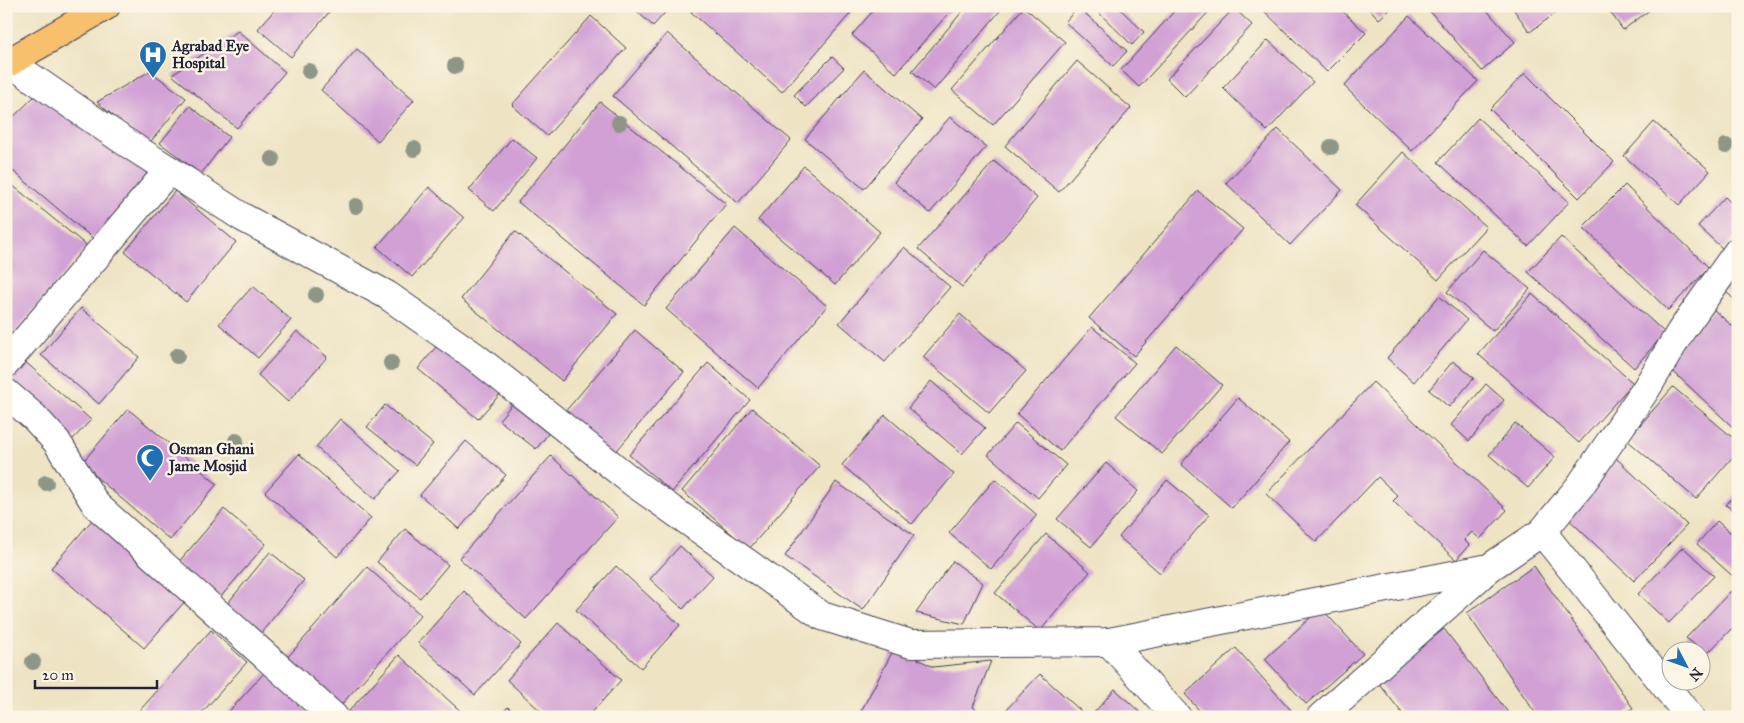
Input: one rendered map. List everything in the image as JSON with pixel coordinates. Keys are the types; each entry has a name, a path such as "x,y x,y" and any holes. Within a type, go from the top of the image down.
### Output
{"main road":[{"path":"8,63 106,6"}],"street":[{"path":"8,63 242,217 387,295 474,356 634,483 822,616 911,644 1109,642 1489,568"},
{"path":"6,363 169,170"},
{"path":"1321,717 1489,568 1542,532 1580,486 1646,389 1681,331 1738,251"},
{"path":"6,393 34,417 57,442 96,505 334,717"},
{"path":"1542,532 1690,717"},
{"path":"1109,642 1177,717"}],"building":[{"path":"278,6 327,6 331,10 291,57 258,29"},
{"path":"631,6 671,6 653,26"},
{"path":"696,6 857,6 782,92 691,12"},
{"path":"877,6 955,6 896,73 852,35"},
{"path":"967,6 1004,6 934,90 912,71"},
{"path":"1092,6 1117,6 1144,32 1132,45"},
{"path":"1179,6 1214,6 1139,87 1121,70"},
{"path":"1259,6 1337,6 1366,33 1327,72"},
{"path":"1367,6 1394,6 1379,19"},
{"path":"1428,6 1483,6 1515,42 1482,71 1427,8"},
{"path":"1511,6 1565,6 1530,32"},
{"path":"1606,6 1655,6 1623,30"},
{"path":"1024,7 1065,42 993,125 952,90"},
{"path":"1078,7 1127,51 1113,66 1065,22"},
{"path":"1234,8 1252,25 1185,97 1167,79"},
{"path":"591,16 626,48 547,136 512,105"},
{"path":"1409,16 1478,81 1412,151 1344,86"},
{"path":"238,31 285,72 237,128 172,75"},
{"path":"667,33 791,140 738,203 613,96"},
{"path":"1268,40 1313,82 1267,131 1223,88"},
{"path":"357,49 414,100 378,141 321,90"},
{"path":"832,57 844,68 806,107 794,95"},
{"path":"1077,61 1131,108 1059,192 1005,146"},
{"path":"864,70 922,120 864,189 805,139"},
{"path":"150,71 186,98 148,145 97,102"},
{"path":"1525,73 1614,162 1579,198 1490,109"},
{"path":"36,95 155,172 96,241 6,165 6,124"},
{"path":"600,102 726,204 644,305 518,202"},
{"path":"190,106 229,137 201,174 160,143"},
{"path":"950,117 986,147 930,213 894,182"},
{"path":"1478,118 1569,202 1528,246 1438,162"},
{"path":"1654,122 1710,171 1679,205 1624,156"},
{"path":"1278,129 1342,190 1290,245 1226,183"},
{"path":"512,138 537,158 494,211 469,190"},
{"path":"1403,152 1486,227 1438,280 1355,205"},
{"path":"994,161 1037,198 962,287 918,249"},
{"path":"804,166 880,232 835,285 758,220"},
{"path":"6,180 87,246 6,343 8,265"},
{"path":"1625,185 1709,268 1668,310 1583,227"},
{"path":"429,187 464,218 412,277 377,247"},
{"path":"175,191 236,242 186,302 125,252"},
{"path":"1198,191 1243,229 1134,356 1089,318"},
{"path":"1725,197 1738,209 1738,234 1723,249 1698,226"},
{"path":"735,228 827,306 758,388 666,309"},
{"path":"515,231 617,314 562,381 461,299"},
{"path":"1561,237 1665,333 1634,368 1528,272"},
{"path":"904,247 950,287 885,362 839,323"},
{"path":"1483,250 1530,289 1493,331 1447,292"},
{"path":"1738,273 1738,303 1723,289"},
{"path":"253,286 291,320 258,358 219,324"},
{"path":"1532,294 1633,383 1579,443 1478,354"},
{"path":"1439,296 1467,320 1414,382 1387,358"},
{"path":"81,308 139,357 99,404 41,355"},
{"path":"1714,310 1738,331 1738,432 1664,363"},
{"path":"960,314 1026,371 989,413 923,357"},
{"path":"1092,327 1135,363 1060,451 1017,414"},
{"path":"635,330 684,372 612,456 563,414"},
{"path":"297,331 327,357 288,402 258,375"},
{"path":"440,342 501,393 478,419 418,369"},
{"path":"1176,345 1222,385 1162,454 1116,416"},
{"path":"21,358 91,420 72,440 6,381 6,375"},
{"path":"1453,361 1474,378 1449,407 1429,390"},
{"path":"708,363 750,400 672,492 629,455"},
{"path":"931,381 985,428 962,454 908,408"},
{"path":"1373,382 1507,510 1480,539 1472,532 1464,540 1469,545 1456,560 1393,501 1398,496 1378,477 1316,542 1266,494"},
{"path":"1486,384 1504,400 1469,441 1451,425"},
{"path":"1673,387 1738,442 1738,451 1696,499 1627,440"},
{"path":"1238,398 1289,442 1232,508 1181,464"},
{"path":"516,399 552,429 536,449 499,420"},
{"path":"385,405 433,444 415,465 367,427"},
{"path":"752,408 820,466 749,549 682,491"},
{"path":"128,409 217,484 170,540 81,464"},
{"path":"885,415 954,474 912,524 842,465"},
{"path":"340,419 400,471 375,499 316,447"},
{"path":"1016,423 1066,465 1038,498 988,455"},
{"path":"1515,423 1555,457 1528,488 1489,455"},
{"path":"466,441 506,475 459,529 420,495"},
{"path":"299,454 371,518 337,557 265,492"},
{"path":"551,456 618,517 526,619 459,558"},
{"path":"1616,458 1687,525 1634,581 1563,514"},
{"path":"1106,463 1138,491 1091,547 1057,519"},
{"path":"995,479 1037,515 991,569 949,533"},
{"path":"1167,480 1209,515 1160,573 1119,537"},
{"path":"836,482 914,535 863,610 785,556"},
{"path":"1738,491 1738,514 1726,505"},
{"path":"224,509 266,544 218,600 177,564"},
{"path":"93,519 187,599 144,648 51,568"},
{"path":"1717,521 1738,539 1738,581 1697,544"},
{"path":"405,529 448,565 420,598 377,562"},
{"path":"1046,534 1090,572 1040,631 995,593"},
{"path":"680,546 713,576 683,609 650,579"},
{"path":"1683,547 1714,576 1669,623 1638,594"},
{"path":"270,552 304,580 257,638 222,610"},
{"path":"953,561 983,583 964,624 916,613"},
{"path":"616,566 680,625 641,668 576,610"},
{"path":"1534,566 1633,708 1620,717 1538,717 1467,613"},
{"path":"367,567 421,615 341,705 287,658"},
{"path":"464,591 521,644 475,695 418,643"},
{"path":"1731,591 1738,597 1738,622 1712,649 1712,640 1689,640 1686,638"},
{"path":"1321,608 1363,654 1306,704 1265,659"},
{"path":"558,623 621,680 588,717 547,717 507,680"},
{"path":"1444,629 1510,715 1507,717 1405,717 1377,681"},
{"path":"211,630 247,662 198,717 134,717"},
{"path":"895,647 933,667 991,661 973,707 987,717 858,717"},
{"path":"1236,648 1297,717 1205,717 1185,694"},
{"path":"399,655 467,717 355,717 349,711"},
{"path":"265,672 312,716 224,717"},
{"path":"1040,674 1082,712 1077,717 1011,717 1005,711"},
{"path":"1115,689 1145,717 1090,717"},
{"path":"508,707 519,717 499,717"}],"place":[{"name":"Agrabad Eye Hospital","path":"153,79"},
{"name":"Osman Ghani Jame Mosjid","path":"150,482"}]}
